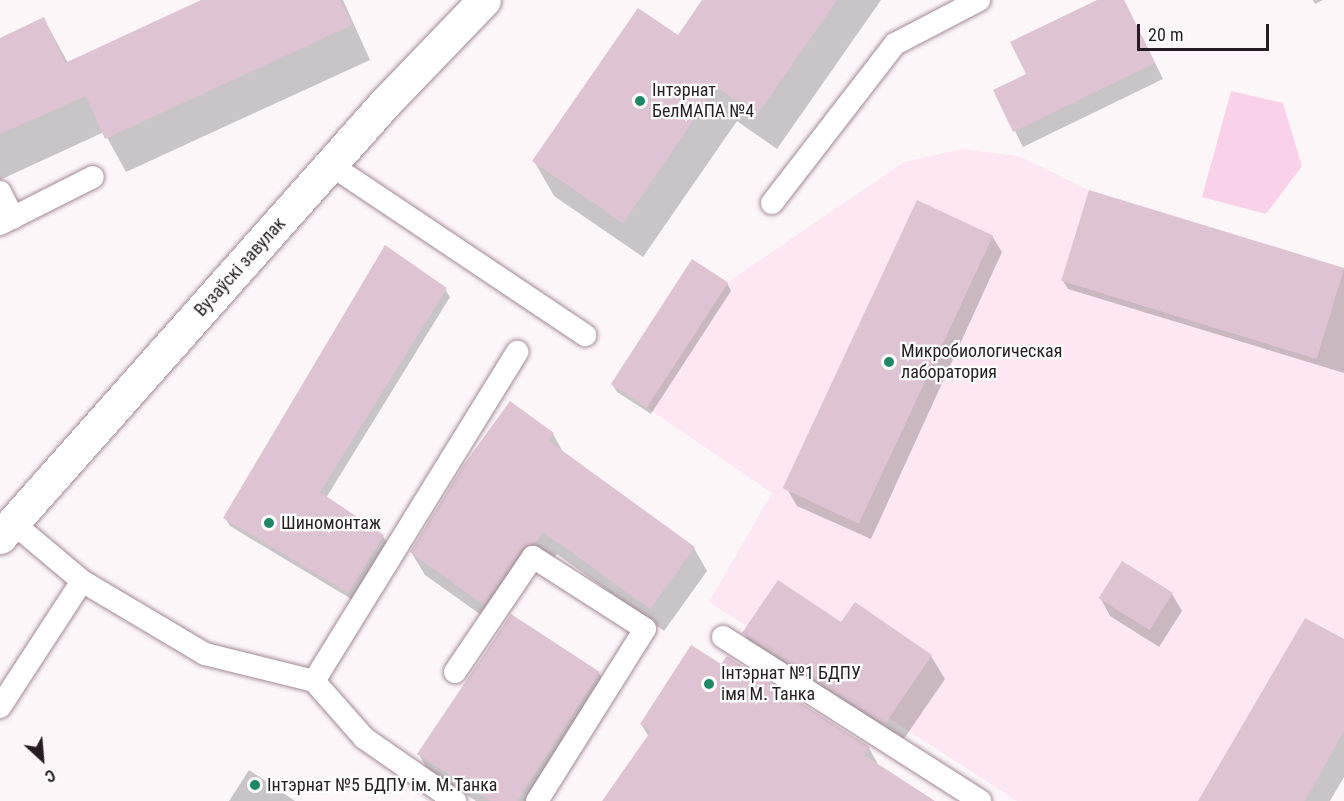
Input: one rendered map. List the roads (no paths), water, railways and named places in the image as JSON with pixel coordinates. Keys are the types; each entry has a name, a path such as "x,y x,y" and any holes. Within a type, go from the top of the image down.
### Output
{"street":[{"name":"Вузаўскі завулак","path":"6,530 331,165 484,0"}],"lane":[{"path":"772,203 895,44 979,0"},
{"path":"331,165 585,335"},
{"path":"0,192 6,221 93,177"},
{"path":"314,681 517,352"},
{"path":"6,530 82,582 205,654 314,681 364,738 455,801"},
{"path":"455,672 533,557 645,629 537,801"},
{"path":"0,707 82,582"},
{"path":"723,637 980,801"}],"place":[{"name":"Інтэрнат БелМАПА №4","path":"640,101"},
{"name":"Микробиологическая лаборатория","path":"889,362"},
{"name":"Шиномонтаж","path":"269,523"},
{"name":"Інтэрнат №1 БДПУ імя М. Танка","path":"709,684"},
{"name":"Інтэрнат №5 БДПУ ім. М.Танка","path":"255,785"}]}
